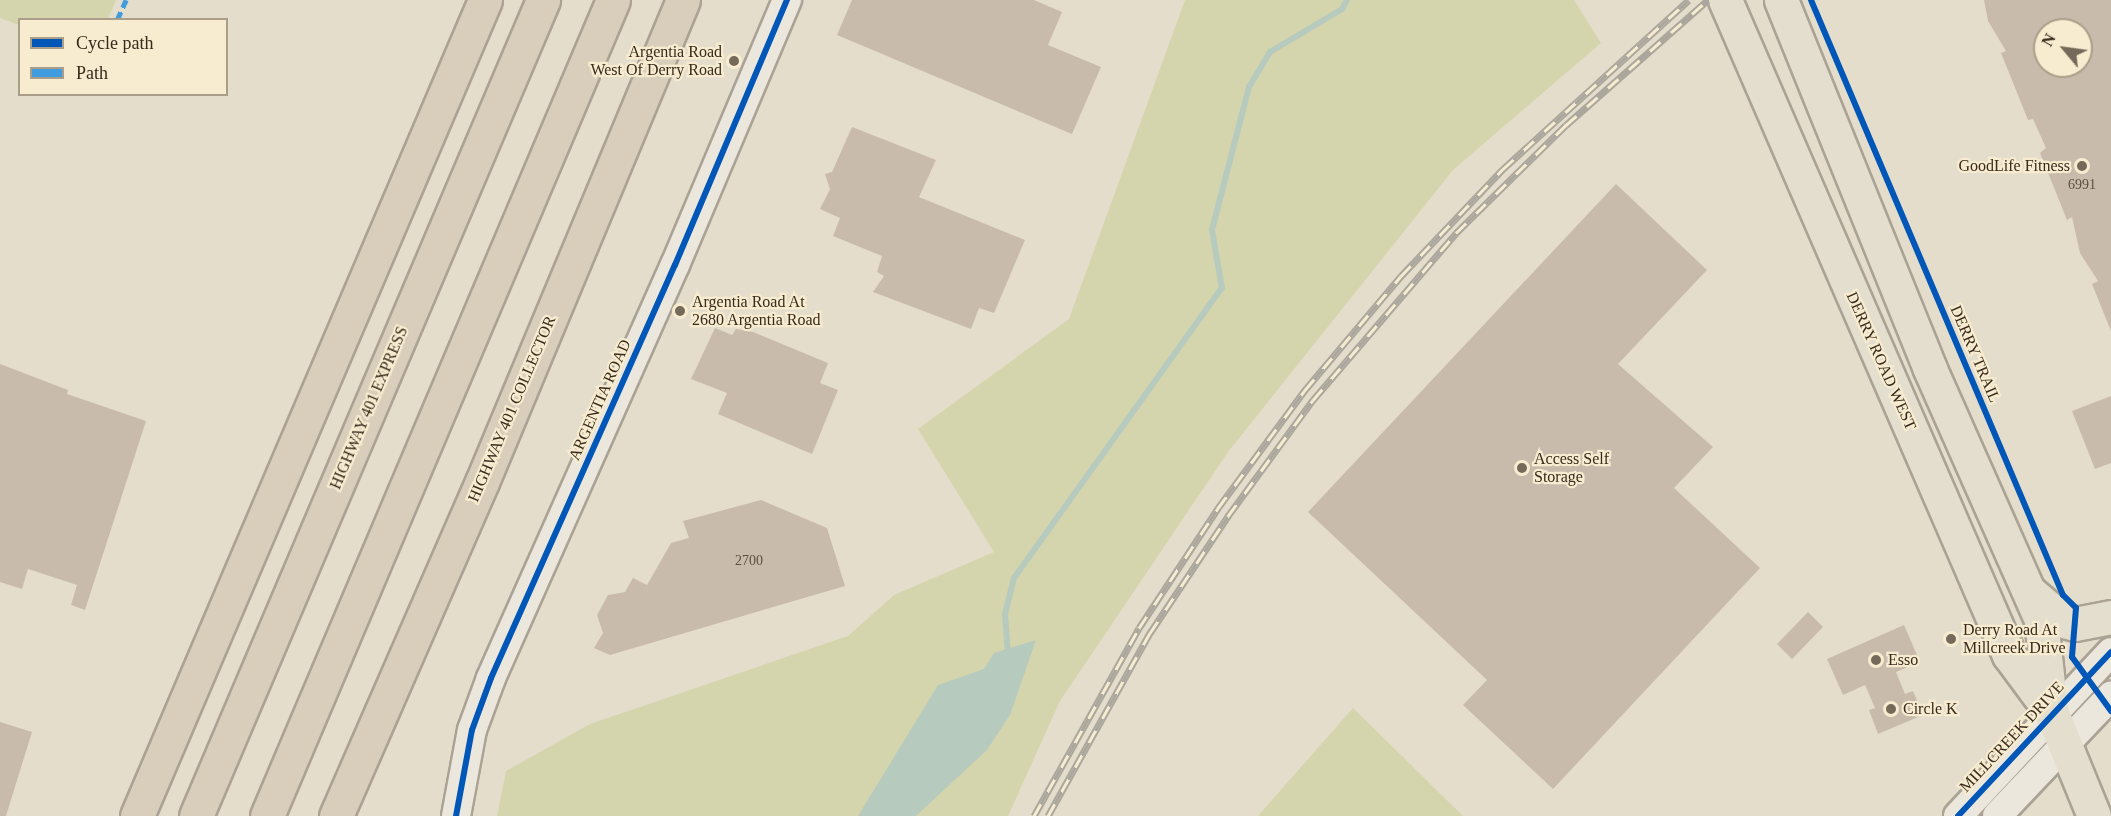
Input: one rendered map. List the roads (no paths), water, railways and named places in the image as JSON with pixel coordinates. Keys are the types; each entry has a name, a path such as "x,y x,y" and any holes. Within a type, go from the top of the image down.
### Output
{"highway":[{"path":"137,816 485,0"},
{"name":"HIGHWAY 401 EXPRESS","path":"196,816 543,0"},
{"path":"267,816 613,0"},
{"name":"HIGHWAY 401 COLLECTOR","path":"336,816 482,482 683,0"}],"main road":[{"name":"DERRY ROAD WEST","path":"1725,0 2009,655 2052,713 2094,816"},
{"name":"DERRY ROAD WEST","path":"1781,0 1930,369 2041,620 2052,713"},
{"path":"2030,592 2064,621 2075,624 2111,617"}],"street":[{"name":"ARGENTIA ROAD","path":"456,816 472,730 491,678 675,265 787,0"},
{"name":"MILLCREEK DRIVE","path":"1958,816 2111,652"},
{"path":"1997,816 2111,696"}],"waterway":[{"path":"1008,655 1005,614 1014,578 1222,288 1212,230 1249,87 1270,52 1342,9 1347,0"}],"railway":[{"path":"1034,816 1139,628 1218,508 1305,390 1401,276 1503,169 1689,0"},
{"path":"1048,816 1150,633 1228,516 1313,400 1456,233 1566,125 1708,0"}],"place":[{"name":"Argentia Road West Of Derry Road","path":"734,61"},
{"name":"GoodLife Fitness","path":"2082,166"},
{"name":"Argentia Road At 2680 Argentia Road","path":"680,311"},
{"name":"Access Self Storage","path":"1522,468"},
{"name":"Derry Road At Millcreek Drive","path":"1951,639"},
{"name":"Esso","path":"1876,660"},
{"name":"Circle K","path":"1891,709"}]}
